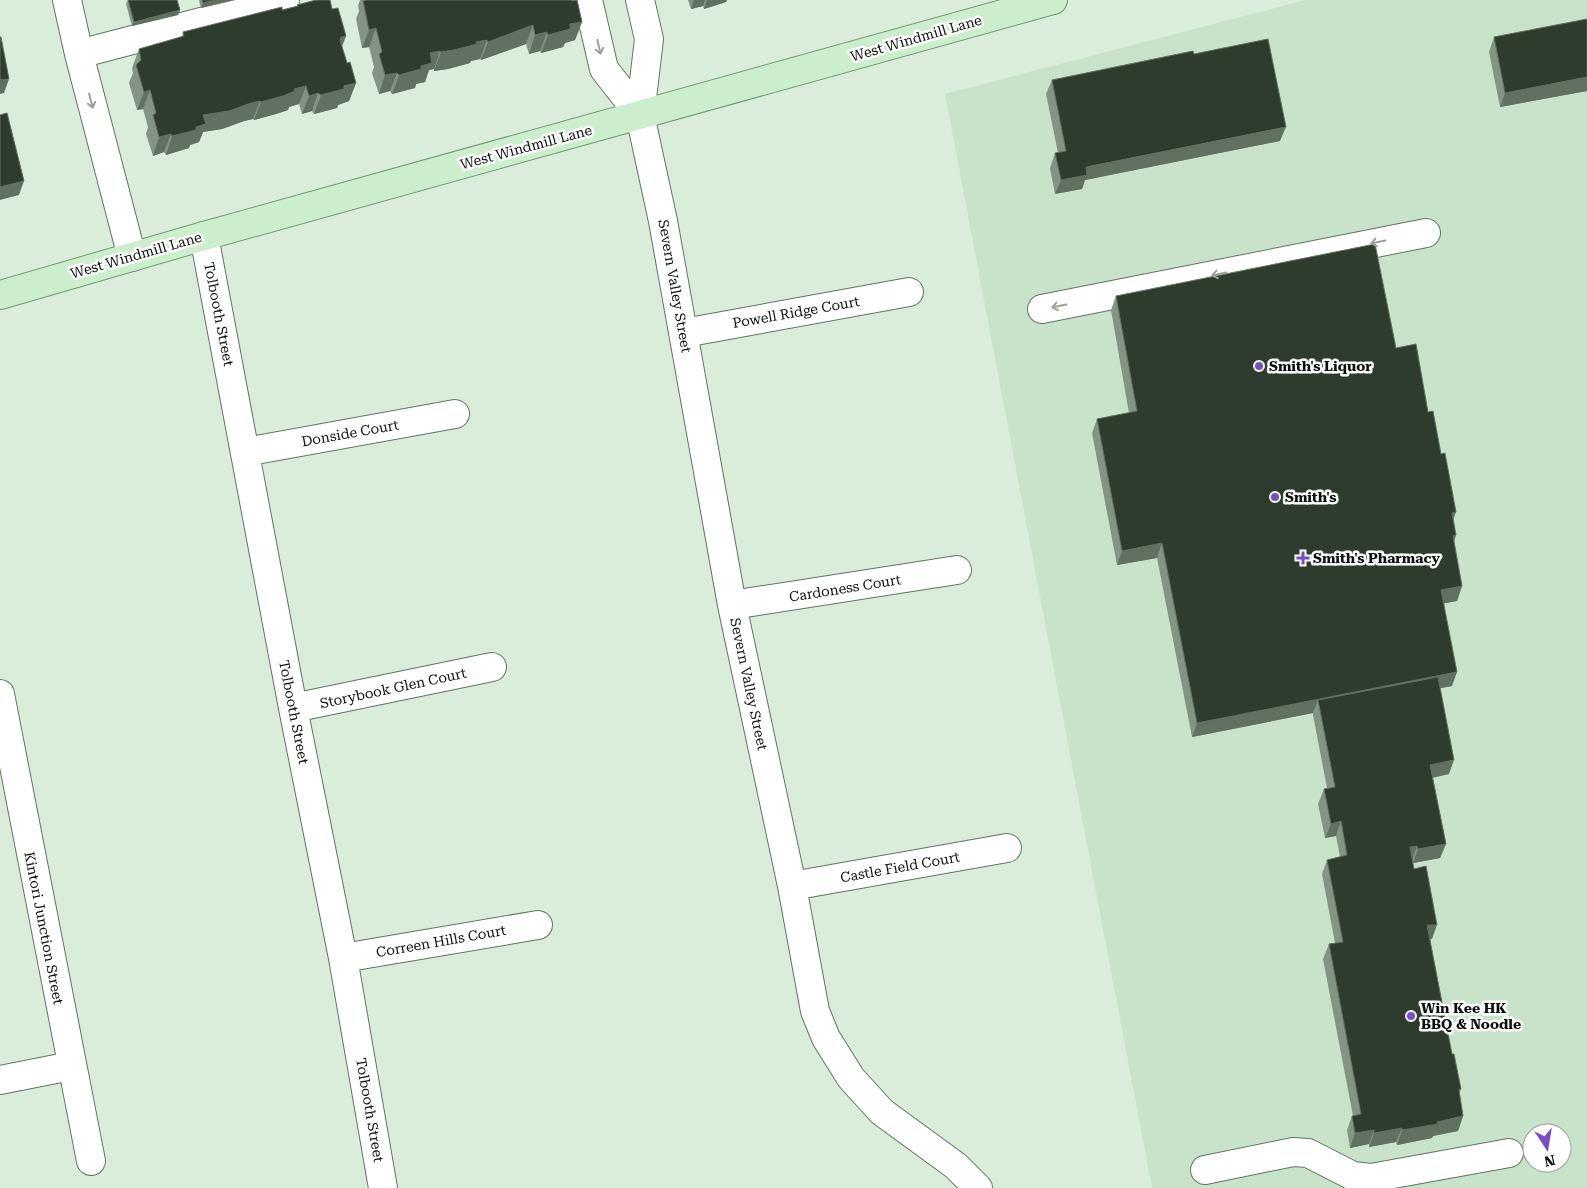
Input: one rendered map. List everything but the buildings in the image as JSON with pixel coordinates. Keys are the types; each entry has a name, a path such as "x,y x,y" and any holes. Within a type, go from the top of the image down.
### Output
{"main road":[{"name":"West Windmill Lane","path":"0,294 1052,0"}],"street":[{"path":"67,0 79,54 132,257"},
{"path":"79,54 285,0"},
{"path":"588,0 604,69 640,115"},
{"path":"640,0 649,39 640,115"},
{"name":"Severn Valley Street","path":"640,115 663,221 732,605 792,886 815,1010 826,1038 851,1078 882,1112 956,1166 978,1188"},
{"path":"1042,309 1426,233"},
{"name":"Tolbooth Street","path":"204,236 293,708 343,958 383,1188"},
{"name":"Powell Ridge Court","path":"684,333 909,292"},
{"name":"Donside Court","path":"245,452 455,414"},
{"name":"Cardoness Court","path":"732,605 958,570"},
{"name":"Storybook Glen Court","path":"293,708 492,667"},
{"name":"Kintori Junction Street","path":"0,694 11,815 81,1104 91,1160"},
{"name":"Castle Field Court","path":"792,886 1007,848"},
{"name":"Correen Hills Court","path":"343,958 538,925"},
{"path":"0,1080 71,1066"},
{"path":"1205,1170 1293,1152 1308,1153 1353,1176 1371,1178 1509,1153"}],"shaded area":[{"path":"1306,0 1587,0 1587,1188 1152,1188 945,94"}],"place":[{"name":"Smith's Liquor","path":"1259,366"},
{"name":"Smith's","path":"1275,497"},
{"name":"Smith's Pharmacy","path":"1303,558"},
{"name":"Win Kee HK BBQ & Noodle","path":"1411,1016"}]}
